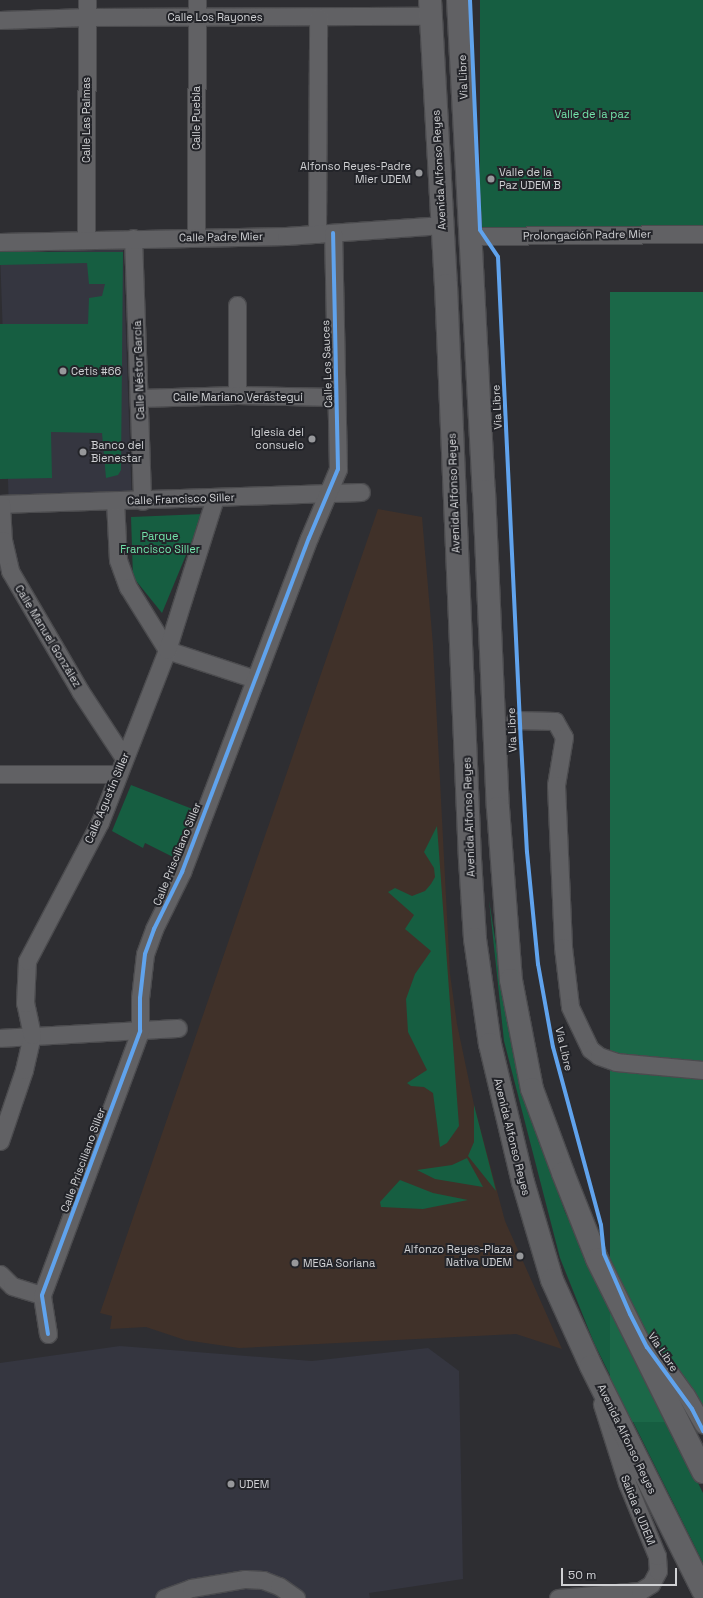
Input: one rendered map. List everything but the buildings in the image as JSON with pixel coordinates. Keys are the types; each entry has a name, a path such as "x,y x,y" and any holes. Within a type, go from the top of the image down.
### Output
{"main road":[{"path":"458,0 471,236 498,808 511,980 532,1089 597,1259 703,1472"},
{"name":"Avenida Alfonso Reyes","path":"430,8 442,225 470,859 480,981 490,1044 505,1114 552,1280 591,1366 703,1591"}],"street":[{"name":"Calle Las Palmas","path":"86,240 87,0"},
{"name":"Calle Puebla","path":"196,237 197,0"},
{"name":"Calle Los Rayones","path":"0,20 87,17 318,17 430,8"},
{"name":"Calle Los Sauces","path":"318,17 325,234 340,459 329,492"},
{"name":"Calle Padre Mier","path":"0,242 325,234 442,225"},
{"name":"Prolongación Padre Mier","path":"471,236 703,234"},
{"name":"Calle Néstor García","path":"133,238 140,398 142,501"},
{"path":"237,305 237,395"},
{"name":"Calle Mariano Verástegui","path":"140,398 237,395 336,397"},
{"name":"Calle Francisco Siller","path":"1,504 115,502 329,492 361,492"},
{"name":"Calle Prisciliano Siller","path":"42,1295 140,1031 140,998 146,954 154,929 182,872 254,678 329,492"},
{"name":"Calle Agustín Siller","path":"0,1141 24,1070 32,1035 25,1003 27,961 100,822 167,650 215,498"},
{"path":"115,502 118,560 128,586 167,650 254,678"},
{"name":"Calle Manuel González","path":"1,504 3,540 10,571 80,691 124,758"},
{"path":"515,720 556,721 564,737 556,785 563,948 570,1007 590,1049 599,1056 616,1062 703,1070"},
{"path":"0,774 118,774"},
{"path":"0,1038 32,1035 178,1028"},
{"path":"0,1274 12,1286 42,1295 48,1334"},
{"path":"642,1349 667,1369 686,1395 703,1425"},
{"name":"Salida a UDEM","path":"558,1598 640,1591 651,1584 658,1571 657,1556 627,1483 591,1366"},
{"path":"164,1598 191,1588 245,1579 263,1580 279,1586 296,1598"}],"shaded area":[{"name":"Cetis #66","path":"123,249 131,491 9,495 0,253"},
{"path":"378,509 422,517 433,645 450,974 457,1024 474,1105 505,1221 562,1349 516,1334 239,1348 185,1340 146,1327 110,1329 112,1316 100,1313"},
{"name":"UDEM","path":"120,1346 312,1361 428,1348 459,1371 463,1579 369,1593 370,1598 0,1598 0,1363"}],"green space":[{"name":"Valle de la paz","path":"480,0 703,0 703,231 480,231"},
{"name":"Cetis #66","path":"0,252 123,252 121,470 118,475 106,478 102,433 51,432 52,478 0,479 0,324 88,324 89,298 102,296 105,284 89,284 87,263 0,265"},
{"path":"610,292 703,292 703,1422 610,1422"},
{"name":"Parque Francisco Siller","path":"203,514 162,613 133,577 131,517"},
{"path":"131,785 195,810 179,860 145,843 143,848 112,831"},
{"path":"437,826 459,1126 447,1143 440,1147 433,1093 424,1087 411,1086 407,1083 427,1070 408,1032 406,999 415,974 431,951 405,929 414,915 388,892 395,888 412,896 425,891 431,884 435,877 434,868 424,852"},
{"path":"489,900 513,1054 529,1109 565,1212 703,1493 703,1563 594,1343 560,1258 504,1041"},
{"path":"474,1105 496,1191 468,1156 474,1142"},
{"path":"467,1158 483,1187 435,1179 417,1170 452,1165"},
{"path":"400,1180 433,1193 468,1200 423,1209 381,1207 380,1202"}],"cycle path":[{"name":"Via Libre","path":"470,0 480,230 498,257 527,852 538,964 553,1047 601,1225 604,1254 630,1314 647,1347 692,1409 703,1431"},
{"path":"48,1334 42,1295 140,1031 140,998 145,954 154,929 182,872 309,538 338,469 333,233"}],"place":[{"name":"Alfonso Reyes-Padre Mier UDEM","path":"419,173"},
{"name":"Valle de la Paz UDEM B","path":"491,179"},
{"name":"Cetis #66","path":"63,371"},
{"name":"Iglesia del consuelo","path":"312,439"},
{"name":"Banco del Bienestar","path":"83,452"},
{"name":"Alfonzo Reyes-Plaza Nativa UDEM","path":"520,1256"},
{"name":"MEGA Soriana","path":"295,1263"},
{"name":"UDEM","path":"231,1484"}]}
